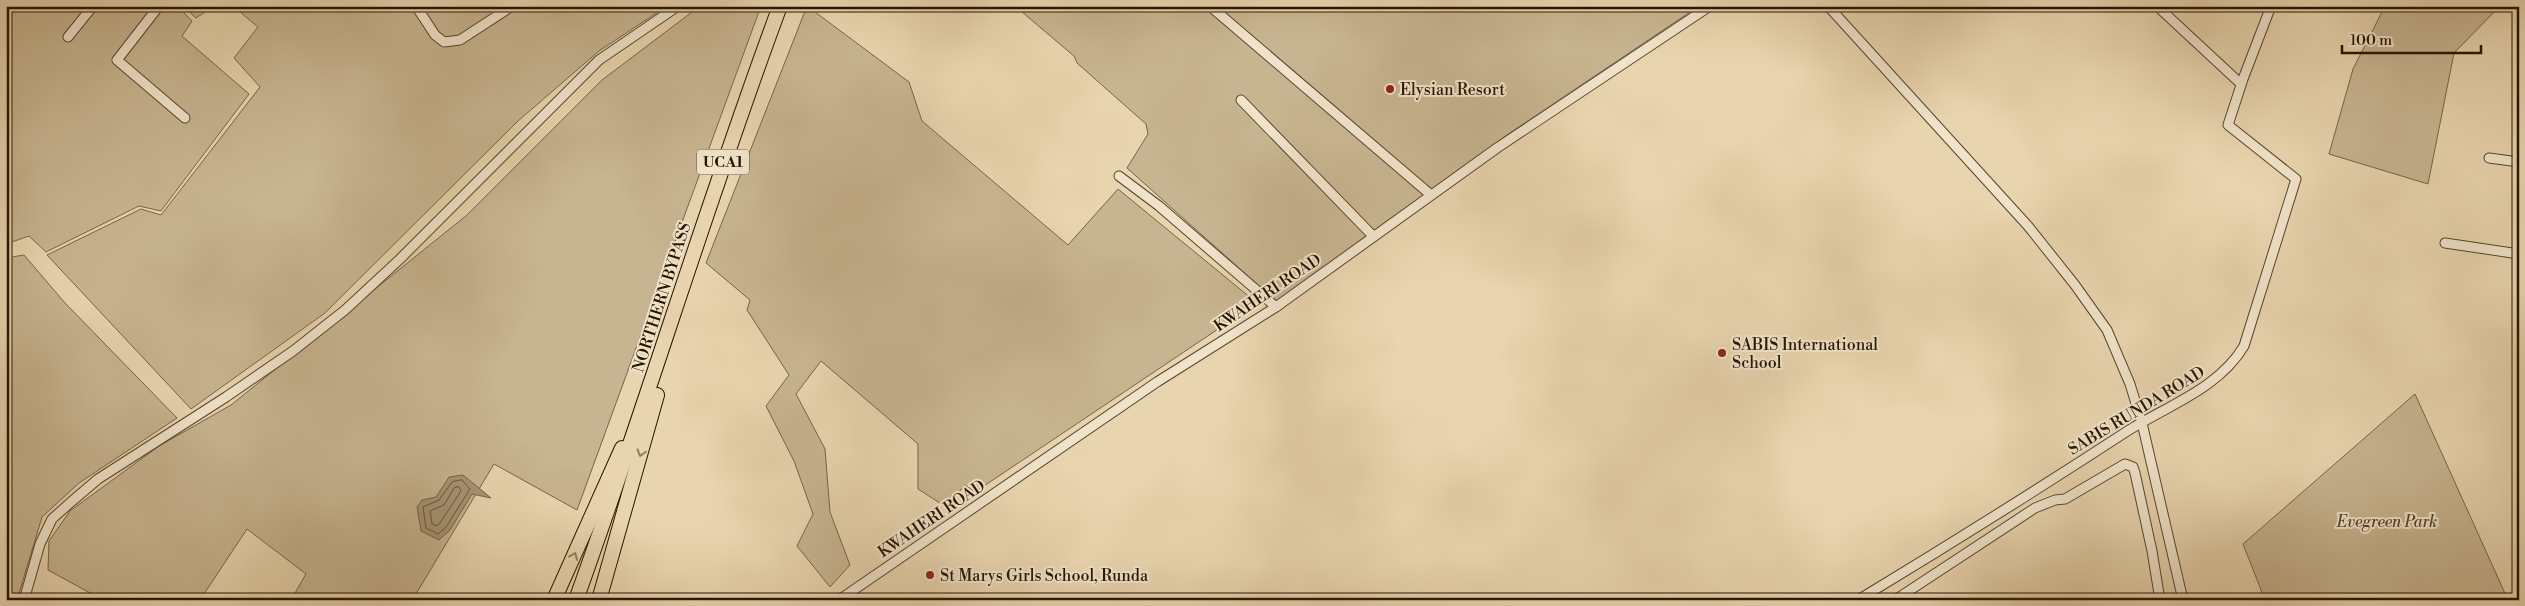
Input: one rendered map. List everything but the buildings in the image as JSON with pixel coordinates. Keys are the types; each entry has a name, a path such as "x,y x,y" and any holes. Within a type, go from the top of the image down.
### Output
{"main road":[{"name":"NORTHERN BYPASS","path":"576,600 644,406 735,128 780,6"},
{"path":"599,600 662,377 672,320"},
{"path":"554,600 618,455 644,406"}],"street":[{"path":"68,36 93,6"},
{"path":"159,6 117,60 185,118"},
{"path":"416,6 435,35 444,42 460,40 512,6"},
{"path":"24,600 40,544 52,519 64,508 98,479 226,397 293,351 345,310 400,259 599,60 678,6"},
{"path":"1210,6 1431,195"},
{"name":"KWAHERI ROAD","path":"839,600 1157,382 1276,307 1431,195 1710,6"},
{"path":"1828,6 2028,226 2076,285 2107,330 2130,384 2142,422 2183,600"},
{"path":"2156,6 2241,84"},
{"name":"SABIS RUNDA ROAD","path":"1858,600 2142,422 2208,385 2237,358 2244,346 2296,179 2228,125 2241,84 2271,6"},
{"path":"1241,100 1373,236"},
{"path":"2489,158 2519,162"},
{"path":"1119,176 1159,206 1276,307"},
{"path":"2445,243 2519,254"},
{"path":"1895,600 2035,508 2065,498 2125,464 2133,467 2135,473 2152,551 2158,598"}],"green space":[{"path":"6,6 177,6 192,21 182,36 249,94 161,211 139,206 46,252 29,236 6,244"},
{"path":"183,6 214,6 196,18"},
{"path":"233,6 262,6 266,10 271,6 667,6 599,51 518,121 325,313 191,409 47,255 141,209 161,215 260,87 234,58 258,27"},
{"path":"700,6 761,6 577,510 494,464 416,594 416,600 291,600 306,574 247,529 200,600 103,600 48,570 49,541 70,511 159,446 231,405 467,215 602,80"},
{"path":"807,6 909,82 922,121 1068,245 1118,189 1257,303 975,492 965,485 946,507 918,489 918,444 821,361 796,394 825,449 830,512 850,565 830,587 797,546 813,514 794,461 766,406 789,375 747,310 750,300 706,263"},
{"path":"1015,6 1699,6 1504,137 1277,302 1127,168 1148,134 1146,124 1077,63 1074,56"},
{"path":"2385,6 2500,6 2454,53 2428,184 2329,154 2353,69"},
{"path":"24,255 65,303 177,418 79,483 42,517 17,600 6,600 6,258"},
{"name":"Evegreen Park","path":"2415,394 2508,600 2265,600 2243,544"}],"water":[{"path":"463,475 491,498 472,494 450,530 439,540 421,531 417,507 422,500 436,497 449,477"}],"place":[{"name":"Elysian Resort","path":"1390,89"},
{"name":"SABIS International School","path":"1722,353"},
{"name":"St Marys Girls School, Runda","path":"930,575"}]}
